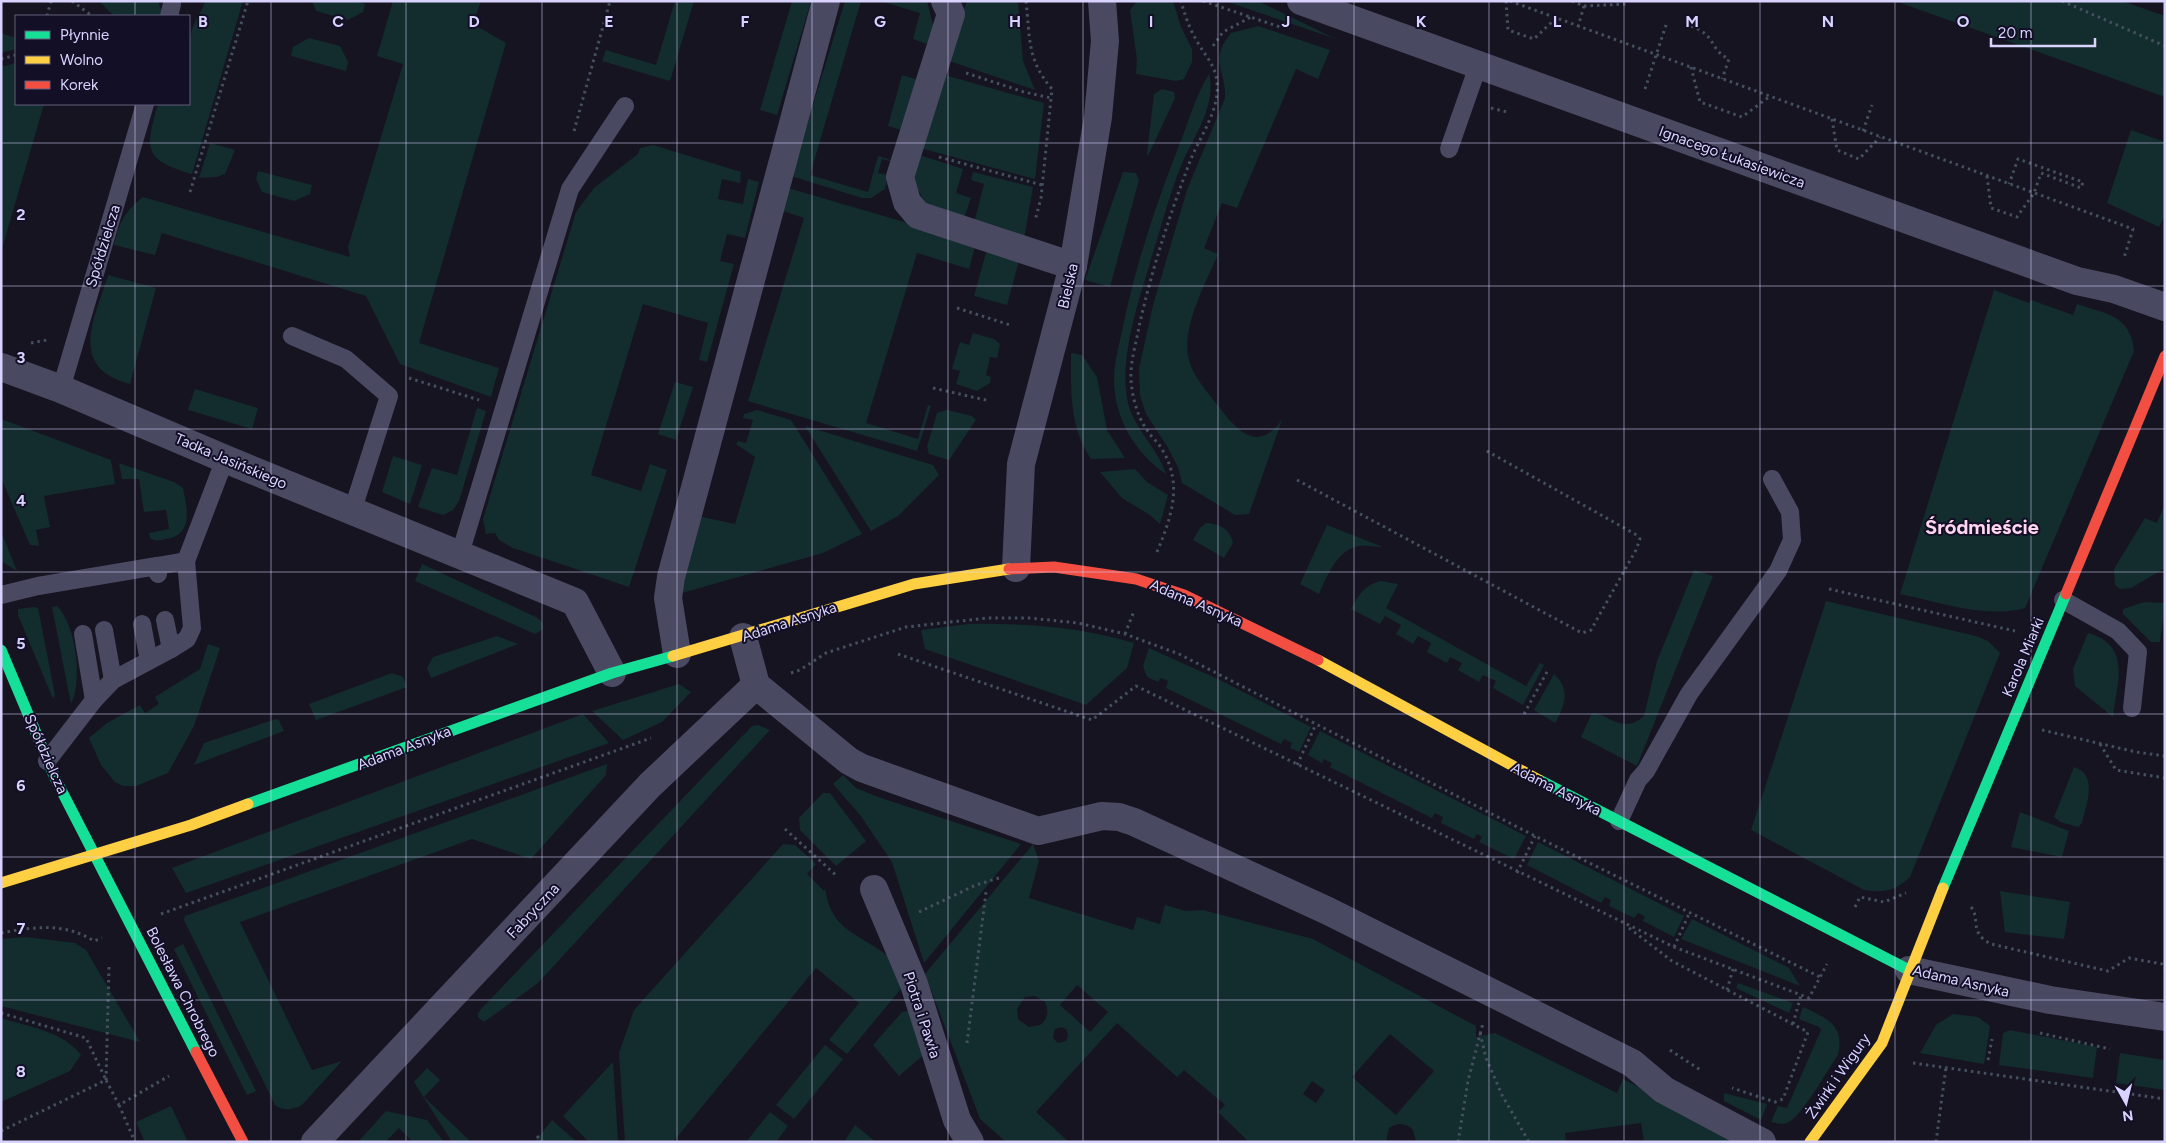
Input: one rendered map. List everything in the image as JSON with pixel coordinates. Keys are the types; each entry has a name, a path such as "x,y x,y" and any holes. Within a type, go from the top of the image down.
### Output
{"street":[{"path":"677,654 668,598 671,577 826,1"},
{"path":"945,1 951,14 900,177 906,202 918,215 1073,266"},
{"name":"Bielska","path":"1016,568 1022,464 1073,266 1098,117 1105,41 1102,1"},
{"name":"Ignacego Łukasiewicza","path":"1301,1 2077,280 2114,289 2165,307"},
{"name":"Karola Miarki","path":"1909,970 2165,356"},
{"name":"Tadka Jasińskiego","path":"1,367 61,389 352,512 575,602 612,673"},
{"name":"Adama Asnyka","path":"1,883 95,856 293,790 564,688 612,673 743,637 790,620 914,584 1016,568 1054,567 1136,578 1184,595 1306,653 1510,765 1909,970 2050,1000 2165,1017"},
{"path":"743,637 756,684 849,761 862,768 1038,831 1102,816 1119,817 1134,822 1328,911 1623,1059 1639,1068 1664,1090 1762,1142"},
{"name":"Spółdzielcza","path":"1,650 48,761 95,856"},
{"name":"Fabryczna","path":"316,1142 650,785 756,684"},
{"name":"Bolesława Chrobrego","path":"95,856 243,1142"},
{"name":"Piotra i Pawła","path":"874,889 914,984 954,1112 970,1142"},
{"name":"Żwirki i Wigury","path":"1810,1142 1882,1042 1909,970"}],"lane":[{"path":"1449,149 1478,66"},
{"name":"Spółdzielcza","path":"61,389 145,105"},
{"path":"460,554 570,189 625,106"},
{"path":"292,336 346,359 388,396 352,512"},
{"path":"48,761 94,700 113,680 188,639 192,628 186,561 225,459"},
{"path":"1619,821 1638,780 1646,771 1689,694 1778,571 1792,540 1790,512 1772,479"},
{"path":"1,595 74,585 158,570 186,561"},
{"path":"2063,600 2118,631 2138,652 2132,708"},
{"path":"165,620 171,649"},
{"path":"142,624 149,661"},
{"path":"104,630 113,680"},
{"path":"83,634 94,700"}],"path":[{"path":"47,15 51,1"},
{"path":"72,1 91,15"},
{"path":"190,192 248,1"},
{"path":"574,133 610,1"},
{"path":"1026,1 1032,56 1040,75 1052,89 1042,185 1028,251"},
{"path":"1167,526 1174,498 1173,479 1163,450 1141,420 1131,380 1133,354 1144,306 1169,223 1189,163 1218,95 1216,73 1208,56 1198,44 1190,28 1181,1"},
{"path":"1506,1 1508,30 1534,39 1556,18"},
{"path":"1572,1 1584,6 1627,4"},
{"path":"2062,1 2165,46"},
{"path":"1511,2 2133,229 2122,263"},
{"path":"1578,26 1584,6"},
{"path":"1213,46 1222,32 1251,17"},
{"path":"1645,89 1667,22"},
{"path":"1691,26 1708,34 1717,51 1729,58 1722,79"},
{"path":"1,59 15,55"},
{"path":"936,62 1024,92 1051,98"},
{"path":"1691,67 1700,102 1742,117 1770,96"},
{"path":"1863,131 1872,105"},
{"path":"1832,119 1837,150 1859,159 1880,136"},
{"path":"908,148 1042,185"},
{"path":"1987,176 1991,208 2017,216 2034,193 2041,174 2081,188 2083,182 2018,158 2009,184"},
{"path":"957,308 1010,325"},
{"path":"401,375 479,400"},
{"path":"933,388 990,401"},
{"path":"1297,480 1582,633 1591,630 1636,550 1640,539 1635,534 1485,450"},
{"path":"1829,589 2016,631"},
{"path":"800,670 826,652 906,627 987,618 1030,618 1078,623 1125,634 1179,654 1689,914 1820,977"},
{"path":"898,654 1092,720 1136,686 1517,873 1674,947 1809,998 1830,959"},
{"path":"1524,714 1548,670"},
{"path":"1297,765 1316,724"},
{"path":"2041,730 2100,744 2165,756"},
{"path":"158,915 659,735"},
{"path":"2100,744 2116,770 2165,778"},
{"path":"785,829 838,877"},
{"path":"1517,873 1535,836"},
{"path":"912,916 976,885 999,878"},
{"path":"967,1047 986,892"},
{"path":"1854,910 1860,897 1884,902 1908,892"},
{"path":"1968,904 1974,911 1976,928 1984,940 1991,944 2108,971 2129,958 2162,964 2165,969"},
{"path":"1674,947 1689,914"},
{"path":"1,932 36,927 59,927 73,930 94,940 102,938"},
{"path":"106,1080 109,966"},
{"path":"1727,990 1733,970"},
{"path":"1793,1024 1801,995"},
{"path":"1,1013 86,1038 135,1142"},
{"path":"1458,1142 1468,1081 1480,1032 1486,1058 1502,1095 1529,1142"},
{"path":"2034,1032 2110,1049"},
{"path":"1988,1060 1992,1039"},
{"path":"1913,1063 2165,1100"},
{"path":"1936,1142 1946,1067"},
{"path":"119,1105 170,1076"},
{"path":"1,1131 106,1080"},
{"path":"537,1136 542,1142"}],"green space":[{"path":"99,1 158,1 163,15 113,15"},
{"path":"205,1 243,1 192,174 176,169 156,158 150,142 158,105 190,105 190,38 195,22"},
{"path":"312,1 357,1 365,4 363,12 348,20 316,11"},
{"path":"393,1 481,1 473,24 506,43 419,343 499,368 491,397 400,364 366,296 162,233 155,255 114,245 118,229 127,212 143,197 350,257 348,247 403,64 377,56"},
{"path":"675,1 694,1 670,81 602,61 606,50 656,65"},
{"path":"792,1 811,1 777,115 760,110"},
{"path":"845,1 861,1 810,175 868,192 878,156 894,161 882,159 878,173 888,175 885,189 871,198 862,198 791,176"},
{"path":"880,1 927,1 933,25 927,44 913,39 920,13"},
{"path":"967,1 1018,1 1023,61 1035,90 946,60"},
{"path":"1137,1 1173,1 1181,27 1192,49 1192,62 1184,79 1176,81 1136,74 1137,60 1130,10"},
{"path":"1225,1 1258,1 1336,39"},
{"path":"1895,1 2122,1 2165,16 2165,97"},
{"path":"1258,26 1330,50 1318,79 1296,69 1237,208 1222,203 1204,248 1218,254 1201,292 1188,334 1187,348 1193,372 1230,420 1246,434 1254,437 1263,436 1272,431 1282,420 1249,514 1235,515 1182,483 1178,467 1146,414 1140,396 1139,369 1153,305 1187,190 1225,98 1219,58 1220,51 1231,33"},
{"path":"1,33 15,38 15,49 1,53"},
{"path":"309,38 340,46 348,62 346,71 291,56 293,47"},
{"path":"15,63 15,105 44,105 1,252 1,67"},
{"path":"941,74 1044,103 1035,179 920,148"},
{"path":"1209,74 1211,86 1207,110 1181,166 1170,197 1138,303 1126,362 1125,380 1130,409 1166,474 1145,456 1128,433 1122,421 1115,393 1115,367 1127,307 1147,236 1193,108"},
{"path":"902,75 919,80 905,131 888,126"},
{"path":"1162,89 1174,92 1175,98 1148,156 1154,94"},
{"path":"2131,130 2165,142 2165,215 2159,227 2107,203"},
{"path":"210,143 235,150 225,174 217,177 199,178"},
{"path":"653,145 741,172 740,183 722,179 718,199 743,204 748,179 759,182 745,238 727,234 720,261 734,264 707,362 699,360 708,323 643,304 591,475 641,491 650,464 667,470 629,587 513,548 499,540 495,533 486,534 483,519 576,212 594,188 638,154 640,148"},
{"path":"919,155 963,169 956,193 971,198 964,218 928,207 917,188 915,177"},
{"path":"258,171 312,185 310,194 294,201 262,192 256,179"},
{"path":"973,172 1033,187 1024,239 974,223 984,184 971,180"},
{"path":"1123,172 1136,173 1139,180 1110,287 1085,280"},
{"path":"788,188 976,243 969,269 917,253 866,423 918,439 928,405 931,406 917,451 748,401 804,218 783,211"},
{"path":"987,249 1020,257 1007,305 974,296"},
{"path":"108,275 156,288 130,384 110,376 98,366 92,354 90,340 93,324"},
{"path":"1994,290 2029,303 2031,300 2073,315 2077,304 2107,314 2122,323 2128,330 2134,351 2025,608 1995,612 1962,608 1900,594"},
{"path":"973,333 994,339 1000,344 997,358 990,357 986,375 991,377 990,383 977,391 956,384 960,371 952,369 960,342 969,345"},
{"path":"1071,353 1082,355 1097,377 1107,430 1125,458 1091,459 1084,447 1075,421 1073,408"},
{"path":"675,382 693,387 676,440 658,434"},
{"path":"195,389 258,408 252,429 188,410"},
{"path":"477,408 486,411 459,501 453,510 443,515 418,507 432,468 457,475"},
{"path":"757,410 791,420 862,534 823,553 682,593 693,515 735,524 755,457 736,444 738,441 746,443 753,420 743,418 744,414"},
{"path":"947,410 972,416 976,420 949,460 929,454 927,447 937,413"},
{"path":"1,419 111,460 115,484 44,496 50,527 36,530 39,546 30,545 1,478"},
{"path":"805,426 933,465 939,475 898,516 871,531"},
{"path":"393,456 422,465 410,504 382,492"},
{"path":"119,463 174,482 183,488 187,512 185,526 181,532 162,540 150,538 149,533 169,529 166,510 144,512 139,479 122,479"},
{"path":"1135,469 1147,482 1168,495 1160,524 1150,515 1122,498 1100,472"},
{"path":"2165,504 2165,568 2131,588 2120,589 2115,585 2114,569 2145,518 2157,523"},
{"path":"1206,523 1215,524 1223,528 1232,538 1233,543 1224,558 1193,540 1200,528"},
{"path":"1327,525 1383,547 1359,546 1351,548 1334,565 1319,594 1300,584"},
{"path":"1,531 17,571 1,561"},
{"path":"422,564 536,617 542,622 543,629 535,634 415,581"},
{"path":"1694,570 1713,576 1637,766 1581,737 1592,713 1626,724 1638,721 1644,716 1657,661"},
{"path":"1381,581 1398,584 1386,608 1526,686 1540,663 1544,665 1523,705 1493,688 1496,681 1483,675 1479,682 1458,670 1462,663 1450,657 1447,663 1427,652 1431,643 1418,636 1413,644 1396,634 1401,625 1385,616 1380,624 1351,609 1366,588"},
{"path":"1826,601 1976,636 1988,641 2000,653 1910,877 1905,882 1889,890 1864,890 1751,830"},
{"path":"2144,602 2165,603 2160,642 2151,642 2123,614 2123,609"},
{"path":"57,606 69,626 76,653 77,681 71,704 52,607"},
{"path":"38,608 55,695 53,699 18,615 18,609"},
{"path":"968,624 1052,627 1093,633 1134,643 1127,668 1086,705 925,649 921,630"},
{"path":"2088,633 2102,639 2111,647 2116,656 2118,679 2113,717 2075,686 2073,669"},
{"path":"497,636 518,644 431,678 427,668 433,657"},
{"path":"208,644 220,648 194,726 168,773 136,786 123,786 115,782 101,765 89,738 107,723 140,705 145,713 159,704 155,697 200,669"},
{"path":"1149,648 1220,680 1311,727 1299,752 1290,748 1292,743 1284,739 1281,744 1166,688 1168,681 1161,678 1158,682 1147,677 1143,666"},
{"path":"392,673 403,677 407,687 316,720 309,704"},
{"path":"1554,674 1563,686 1565,698 1555,723 1534,710"},
{"path":"679,684 691,692 662,722 623,740 592,711"},
{"path":"583,714 609,743 186,893 172,868"},
{"path":"276,719 279,720 284,731 194,765 204,743"},
{"path":"758,725 770,730 538,983 484,1022 478,1017 478,1013 482,1008 752,726"},
{"path":"1320,731 1526,836 1514,859 1479,842 1482,837 1477,834 1474,839 1441,823 1443,817 1435,813 1432,818 1330,767 1332,763 1324,759 1322,763 1308,755"},
{"path":"607,764 606,775 531,859 472,839 240,922 312,1070 342,1061 302,1105 288,1109 275,1105 184,920 185,916"},
{"path":"2074,767 2082,771 2089,783 2086,808 2082,823 2078,827 2060,822 2054,817"},
{"path":"843,775 856,788 878,797 1021,844 924,963 892,862 860,815 833,784"},
{"path":"823,793 830,793 866,841 836,866 800,830 799,818"},
{"path":"2020,812 2069,831 2062,857 2011,847"},
{"path":"1538,842 1684,916 1674,937 1643,921 1645,917 1638,913 1634,918 1609,906 1611,900 1605,897 1601,903 1527,865"},
{"path":"783,844 795,845 816,864 807,874 824,891 825,889 834,915 841,924 889,957 905,984 847,1054 829,1040 859,1003 816,968 673,1142 625,1142 619,1053 634,1010"},
{"path":"1033,844 1039,861 1029,898 1133,930 1137,917 1160,924 1165,905 1186,911 1203,910 1313,939 1476,1026 1476,1037 1495,1033 1617,1093 1623,1079 1734,1135 1731,1142 1644,1142 1641,1123 1565,1133 1566,1142 1416,1142 1413,1130 1408,1126 1399,1124 1389,1128 1386,1142 1249,1142 1218,1112 1225,1105 1184,1070 1177,1077 1117,1023 1036,1112 1069,1142 1006,1142 980,1119 925,974","holes":["1077,985 1108,1012 1090,1032 1060,1005","1035,996 1045,1002 1047,1015 1040,1025 1029,1027 1018,1019 1017,1009 1025,997","1062,1027 1067,1030 1068,1036 1066,1041 1058,1043 1053,1038 1055,1029","1390,1034 1434,1071 1396,1115 1352,1077","1312,1081 1325,1090 1316,1103 1303,1094"]},
{"path":"2000,891 2070,902 2064,939 2005,932"},
{"path":"1692,919 1789,968 1800,986 1681,939"},
{"path":"26,937 75,943 86,950 140,1042 1,1006 1,939"},
{"path":"183,944 256,1091 247,1095 174,949"},
{"path":"1738,983 1793,1003 1789,1013 1736,988"},
{"path":"1803,1007 1820,1015 1832,1024 1839,1036 1838,1055 1800,1112 1787,1123 1779,1124 1771,1122 1778,1106 1787,1108 1821,1030 1819,1027 1799,1019"},
{"path":"914,1010 927,1052 899,1076 873,1045 902,1012"},
{"path":"1953,1014 1978,1017 1990,1026 1984,1064 1920,1053 1936,1025"},
{"path":"1,1018 55,1035 65,1040 81,1055 70,1071 1,1102"},
{"path":"2010,1030 2097,1047 2093,1078 1999,1065 2003,1033"},
{"path":"825,1045 843,1059 794,1119 776,1105"},
{"path":"2120,1053 2165,1060 2165,1090 2116,1083"},
{"path":"613,1062 618,1142 589,1142 563,1116"},
{"path":"427,1068 440,1080 424,1097 471,1142 452,1142 414,1082"},
{"path":"1724,1093 1767,1104 1761,1120 1724,1101"},
{"path":"171,1106 188,1142 145,1142 136,1122"},
{"path":"386,1111 427,1120 444,1142 413,1142 399,1128 385,1142 358,1142"},
{"path":"770,1112 788,1126 776,1142 746,1142"},
{"path":"552,1120 577,1142 535,1142"},
{"path":"855,1125 876,1142 844,1142"}],"traffic: fast":[{"path":"1943,888 2066,594"},
{"path":"1,650 55,778 196,1052"},
{"path":"248,804 612,673 673,656"},
{"path":"1539,780 1909,970"}],"traffic: slow":[{"path":"673,656 914,584 1009,569"},
{"path":"1318,660 1539,780"},
{"path":"1,883 191,825 248,804"},
{"path":"1810,1142 1882,1043 1943,888"}],"traffic: jam":[{"path":"2066,594 2165,356"},
{"path":"1009,569 1054,567 1136,579 1184,595 1318,660"},
{"path":"196,1052 243,1142"}],"district":[{"name":"Śródmieście","path":"1982,527"}]}
